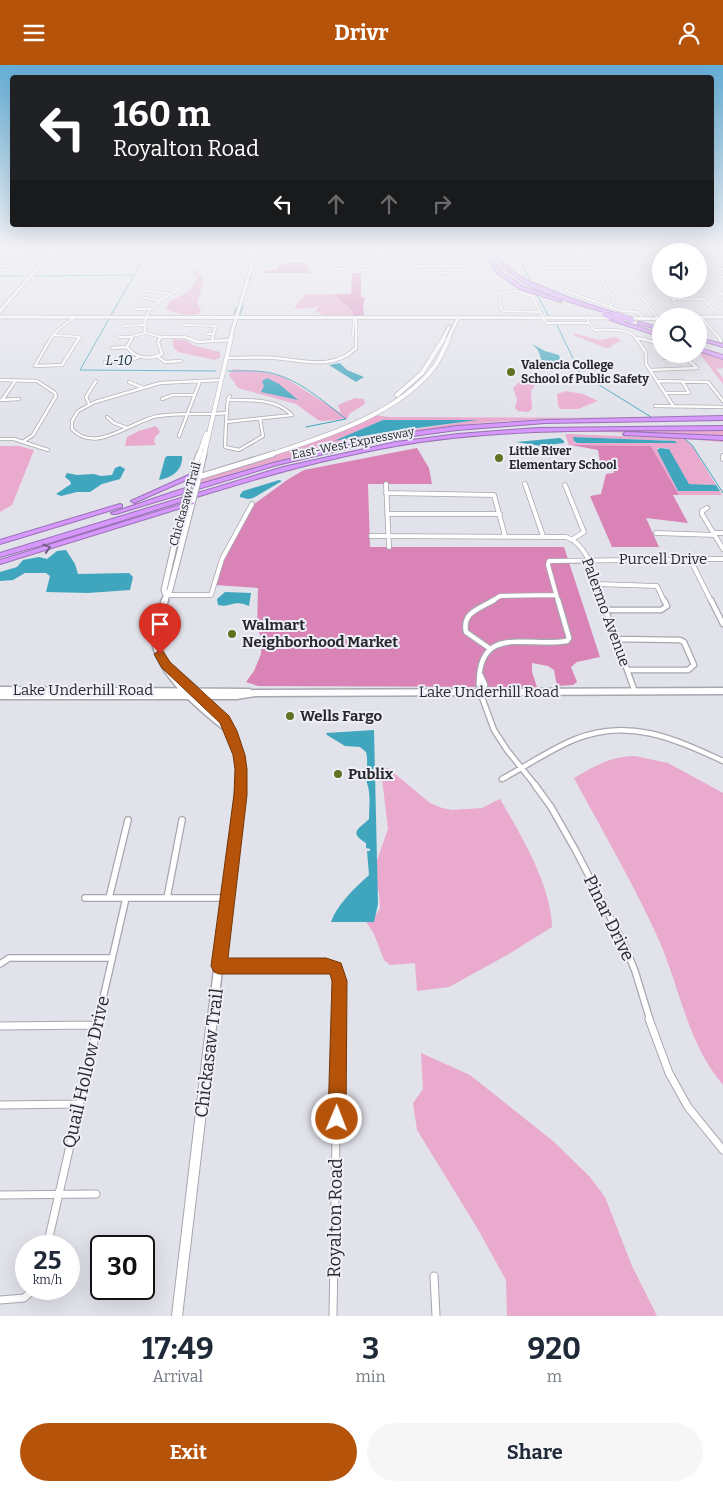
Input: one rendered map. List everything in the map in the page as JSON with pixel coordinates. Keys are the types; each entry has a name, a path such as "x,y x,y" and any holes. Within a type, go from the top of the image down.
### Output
{"highway":[{"path":"575,306 652,330"},
{"path":"595,306 652,328"},
{"path":"600,315 652,329"},
{"path":"707,344 722,344"},
{"path":"707,348 723,355"},
{"path":"344,447 428,431 492,424 540,421 723,421"},
{"name":"East-West Expressway","path":"0,548 271,465 344,447 436,433 488,428 560,424 723,421"},
{"name":"East-West Expressway","path":"0,556 36,543 240,481 325,458 396,444 503,432 571,429 723,428"},
{"path":"503,432 723,437"},
{"path":"0,543 128,504 197,477"},
{"path":"0,562 192,501"},
{"path":"164,511 174,511 180,514"},
{"path":"0,543 47,534"}],"street":[{"path":"146,333 144,325 153,306"},
{"name":"Chickasaw Trail","path":"166,595 164,590 180,514 189,484 197,477 202,465 226,357 240,306"},
{"path":"501,306 503,311 541,315 586,318 652,317"},
{"path":"537,306 546,323 588,323"},
{"path":"710,306 714,311"},
{"path":"609,307 638,312 642,316"},
{"path":"135,309 151,309"},
{"path":"0,317 456,317 541,315 652,317"},
{"path":"586,318 600,315"},
{"path":"55,335 80,337 62,365 35,366 34,365 55,335 60,328 75,317"},
{"path":"226,357 276,358 318,363 340,359 350,354 356,348 356,320 354,317"},
{"path":"370,317 456,317"},
{"path":"197,477 215,468 334,428 388,402 417,379 432,362 451,323 456,317"},
{"path":"197,477 342,429 398,399 423,380 434,366 456,317"},
{"path":"443,318 451,323"},
{"path":"586,318 594,330 627,331 636,338 646,353 646,364 674,407"},
{"path":"707,318 723,318"},
{"path":"124,326 144,325"},
{"path":"184,325 214,325 216,327 212,341"},
{"path":"707,325 722,344"},
{"path":"119,337 132,337 146,333 161,337 185,337 198,342 230,341"},
{"path":"206,334 214,334"},
{"path":"127,347 132,337"},
{"path":"105,361 125,362 140,357 157,356 162,353 158,342 161,337"},
{"path":"636,338 652,342"},
{"path":"112,348 127,347"},
{"path":"127,347 130,353 140,357"},
{"path":"157,356 165,362 181,361"},
{"path":"650,370 697,369 693,363"},
{"path":"0,380 37,381 55,393 56,396 33,435 24,441"},
{"path":"1,401 16,380"},
{"path":"88,404 86,397 96,381"},
{"path":"129,381 143,388"},
{"path":"221,381 170,381 88,404 78,411 72,421 72,429 81,435 104,437 116,435 142,419 157,415 227,414"},
{"path":"180,436 200,381"},
{"path":"657,381 708,382 723,401"},
{"path":"665,393 689,393 682,381"},
{"path":"162,399 173,395 194,395"},
{"path":"230,396 228,401 225,447 237,450 263,436 260,419"},
{"path":"1,401 18,399"},
{"path":"226,422 289,417 292,414 285,409 258,399 228,401"},
{"path":"655,406 723,407"},
{"name":"Chickasaw Trail","path":"194,693 186,690 170,674 155,641 192,501 210,418 214,415"},
{"path":"107,417 114,423 127,428"},
{"path":"0,439 24,441 39,449 48,450"},
{"path":"202,465 206,468 215,468"},
{"path":"386,484 389,547"},
{"path":"526,484 543,536"},
{"path":"371,535 564,536 573,539 584,532 564,485"},
{"path":"386,493 494,495 505,535"},
{"path":"166,595 211,595 216,574 225,552 252,504"},
{"path":"707,507 702,513 723,549"},
{"path":"387,513 500,514"},
{"path":"656,533 723,533"},
{"name":"Palermo Avenue","path":"573,539 583,550 588,560 635,691"},
{"path":"690,559 723,623"},
{"name":"Purcell Drive","path":"556,595 548,565 549,561 723,559"},
{"path":"596,584 657,586 667,605 661,610 606,610"},
{"path":"556,595 569,636 567,641 508,642 489,649 466,632 464,623 468,616 500,596 556,595"},
{"path":"616,639 680,640 684,642 694,665 688,670 628,670"},
{"name":"Pinar Drive","path":"489,649 483,657 478,677 494,729 507,750 551,807 624,944 635,971 656,1041 668,1073 688,1107 723,1151"},
{"name":"Chickasaw Trail","path":"166,665 219,722 231,731"},
{"path":"167,690 175,685 176,680"},
{"path":"36,695 53,690"},
{"name":"Lake Underhill Road","path":"0,691 186,690"},
{"name":"Lake Underhill Road","path":"194,693 201,696 229,696 256,693 482,690 723,691"},
{"name":"Lake Underhill Road","path":"0,696 241,691 256,693"},
{"name":"Chickasaw Trail","path":"177,1316 242,779 239,755 231,731 218,711 201,696"},
{"path":"218,711 218,703 229,696"},
{"path":"502,779 582,736 612,730 636,730 659,734 688,744 723,761"},
{"path":"109,898 128,820"},
{"path":"167,898 182,820"},
{"name":"Quail Hollow Drive","path":"50,1235 126,898"},
{"path":"85,899 228,898"},
{"path":"0,964 9,957 112,958"},
{"name":"Royalton Road","path":"219,966 326,965 336,969 339,974 333,1316"},
{"path":"0,1026 97,1025"},
{"path":"0,1105 79,1103"},
{"path":"0,1195 96,1194"},
{"path":"434,1276 436,1316"},
{"path":"0,1300 15,1300"}],"shaded area":[{"path":"167,306 199,306 201,309 200,313 192,315 166,309"},
{"path":"296,306 317,306 313,308 294,309"},
{"path":"319,306 348,306 353,311 352,316 325,316 315,311"},
{"path":"348,306 363,306 364,316 352,316 353,311"},
{"path":"573,333 599,340 616,337 621,341 612,345 612,347 606,348 573,335"},
{"path":"173,339 186,340 195,346 220,352 220,358 215,360 178,352 173,347"},
{"path":"707,353 723,358 723,368 716,369 723,378 723,384 707,363"},
{"path":"233,369 258,371 282,376 341,413 338,405 355,398 364,399 365,404 349,414 347,419 318,420 296,404 238,388 229,375"},
{"path":"537,382 531,391 532,409 528,412 518,411 515,408 517,400 513,388 518,383"},
{"path":"566,391 583,394 598,401 578,409 560,409 557,394"},
{"path":"375,415 388,417 644,418 522,420 410,432 304,454 200,483 201,480 210,475 321,438","holes":["383,420 471,421 338,440"]},
{"path":"156,426 160,432 155,437 154,442 156,445 125,446 127,437"},
{"path":"723,430 723,435 562,431 583,431"},
{"path":"565,434 723,440 723,442 685,439 692,446 716,485 689,484 668,448 657,448 678,491 719,490 722,495 679,495 651,446 569,445","holes":["573,437 675,441 677,442 575,443"]},
{"path":"571,445 651,446 679,495 673,495 688,523 646,518 659,547 612,547 590,496 601,494 606,474 614,473 613,468 600,462 598,450"},
{"path":"0,446 19,446 34,450 12,505 0,512"},
{"path":"417,448 429,468 432,484 368,484 370,547 564,547 600,657 577,662 571,667 577,682 573,685 557,686 554,670 548,666 532,663 532,672 537,687 258,686 246,682 254,671 261,654 262,638 257,629 258,588 215,585 227,553 253,505 304,470"},
{"path":"635,756 668,763 723,793 723,1085 701,1052 659,940 649,919 574,778 610,760"},
{"path":"388,768 430,803 442,808 452,810 482,808 500,799 534,861 541,878 550,911 552,927 507,955 449,987 417,991 415,963 390,965 384,960 374,934 364,918 376,914 380,909 379,892 369,883 388,829 381,770"},
{"path":"421,1053 470,1075 553,1141 590,1177 605,1197 632,1266 657,1316 507,1316 506,1280 479,1231 417,1130 413,1103 423,1089"}],"water":[{"path":"532,344 545,351 559,355 562,364 543,364 538,350"},
{"path":"340,363 347,370 364,377 356,382 329,365"},
{"path":"267,378 279,384 298,400 261,392 264,386 262,381"},
{"path":"383,420 478,420 334,441"},
{"path":"573,437 675,441 677,443 577,443"},
{"path":"560,438 564,443 541,446 516,442"},
{"path":"660,448 669,449 689,484 716,485 720,491 678,491 657,450"},
{"path":"167,456 182,456 181,465 176,473 159,480 165,458"},
{"path":"120,466 125,469 120,479 102,484 90,492 77,492 61,496 56,494 71,484 65,477 67,473 77,475 112,475 115,468"},
{"path":"279,480 282,481 253,498 240,497 243,491"},
{"path":"66,550 75,564 78,574 129,573 133,577 130,590 88,593 46,592 50,576 46,573 25,573 13,580 0,581 0,572 17,567 23,560 39,557 47,559 57,551"},
{"path":"225,592 251,593 249,606 239,603 218,605 217,599"},
{"path":"374,730 378,904 374,922 331,922 342,903 369,875 367,851 370,851 370,849 366,848 366,843 356,833 369,819 369,796 366,752 360,747 345,746 326,733"}],"waterway":[{"name":"L-10","path":"111,315 116,306"},
{"path":"240,315 243,306"},
{"path":"543,306 548,315"},
{"path":"234,314 236,308"},
{"name":"L-10","path":"109,319 80,370 216,371"},
{"path":"557,325 580,373 651,417"},
{"name":"L-10","path":"228,371 260,371 282,376 311,392 346,419 306,427"},
{"path":"685,439 692,445 723,493"}],"place":[{"name":"Valencia College School of Public Safety","path":"511,372"},
{"name":"Little River Elementary School","path":"499,458"},
{"name":"Walmart Neighborhood Market","path":"232,634"},
{"name":"Wells Fargo","path":"290,716"},
{"name":"Publix","path":"338,774"}],"route":[{"path":"160,654 166,665 218,711 231,731 239,755 242,779 241,795 219,966 326,965 336,969 339,974 337,1119"}]}
